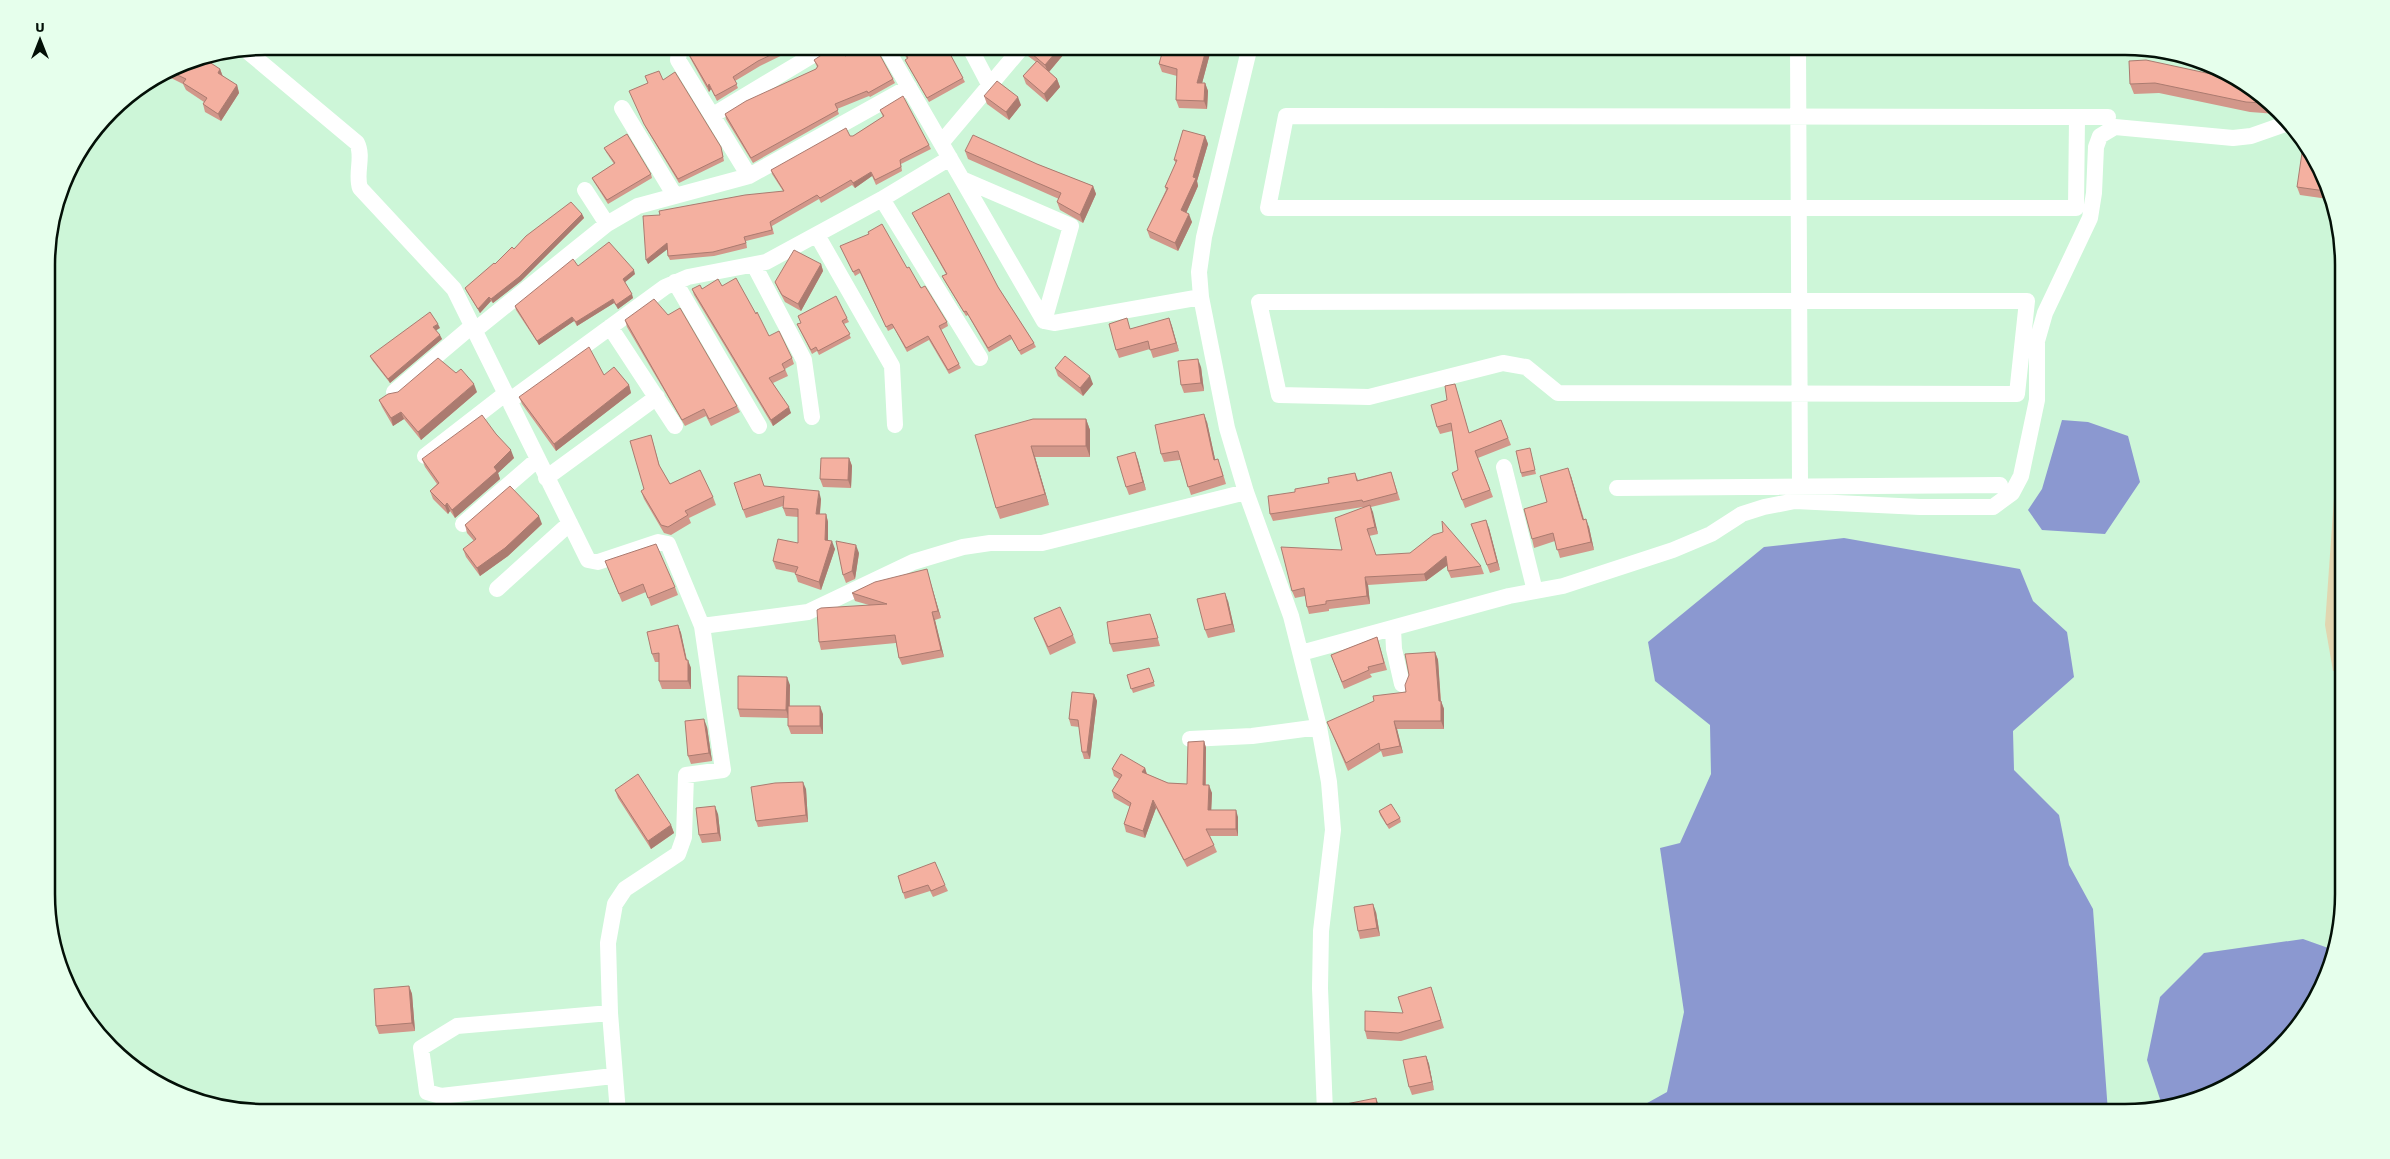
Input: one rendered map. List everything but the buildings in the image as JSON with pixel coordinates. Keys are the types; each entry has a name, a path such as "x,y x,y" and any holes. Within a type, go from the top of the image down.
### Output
{"street":[{"path":"252,55 358,143 360,150 358,178 360,188 454,290 570,523 584,556 592,562 598,562 658,542 668,544 702,626 723,770 686,774 684,837 678,854 624,888 615,904 608,943 613,1076 617,1104"},
{"path":"678,55 678,60 749,176"},
{"path":"712,115 813,55"},
{"path":"890,55 1044,321 1054,323 1201,297"},
{"path":"974,55 990,86"},
{"path":"942,142 1016,55"},
{"path":"1248,55 1204,237 1199,272 1201,297 1227,428 1246,492 1291,616 1319,727 1332,802 1333,830 1321,931 1320,988 1326,1104"},
{"path":"1798,55 1800,486"},
{"path":"394,392 607,224 638,206 749,176 908,87"},
{"path":"622,108 675,196"},
{"path":"2077,117 2076,208 1268,208 1286,116 2108,117"},
{"path":"1301,653 1359,636 1393,630 1476,605 1563,586 1673,550 1711,534 1742,514 1795,501 1920,507 1994,507 2012,493 2022,476 2037,400 2037,341 2045,313 2090,218 2094,193 2096,147 2100,136 2114,127 2233,138 2251,136 2282,125"},
{"path":"425,456 665,287 688,277 766,262 882,199 950,158"},
{"path":"962,179 1071,226 1044,321"},
{"path":"585,190 607,224"},
{"path":"882,199 980,358"},
{"path":"817,235 892,366 894,425"},
{"path":"754,265 804,360 812,417"},
{"path":"675,282 759,426"},
{"path":"2027,301 2017,394 1800,393 1558,393 1526,367 1503,363 1369,397 1280,395 1259,302 2027,301"},
{"path":"610,327 675,426"},
{"path":"546,478 657,397"},
{"path":"463,524 538,459"},
{"path":"1504,467 1535,591"},
{"path":"1617,488 2000,485"},
{"path":"702,626 808,612 913,562 963,547 990,543 1042,543 1246,492"},
{"path":"497,589 570,523"},
{"path":"1393,630 1394,648 1402,684"},
{"path":"1190,739 1252,736 1319,727"},
{"path":"610,1013 458,1026 421,1048 427,1092 441,1096 613,1076"}],"shaded area":[{"path":"2335,484 2335,671 2333,671 2325,625"}],"water":[{"path":"2062,420 2088,422 2128,436 2140,482 2105,534 2042,530 2028,510 2042,489"},
{"path":"1844,538 2020,569 2033,601 2067,632 2074,677 2013,731 2014,770 2059,815 2069,865 2093,909 2107,1104 1645,1104 1667,1092 1684,1012 1660,848 1680,843 1711,774 1710,725 1655,681 1648,642 1764,547"},
{"path":"2303,939 2328,948 2307,999 2292,1022 2274,1043 2253,1061 2230,1076 2193,1093 2161,1101 2147,1060 2160,997 2204,953"}]}
